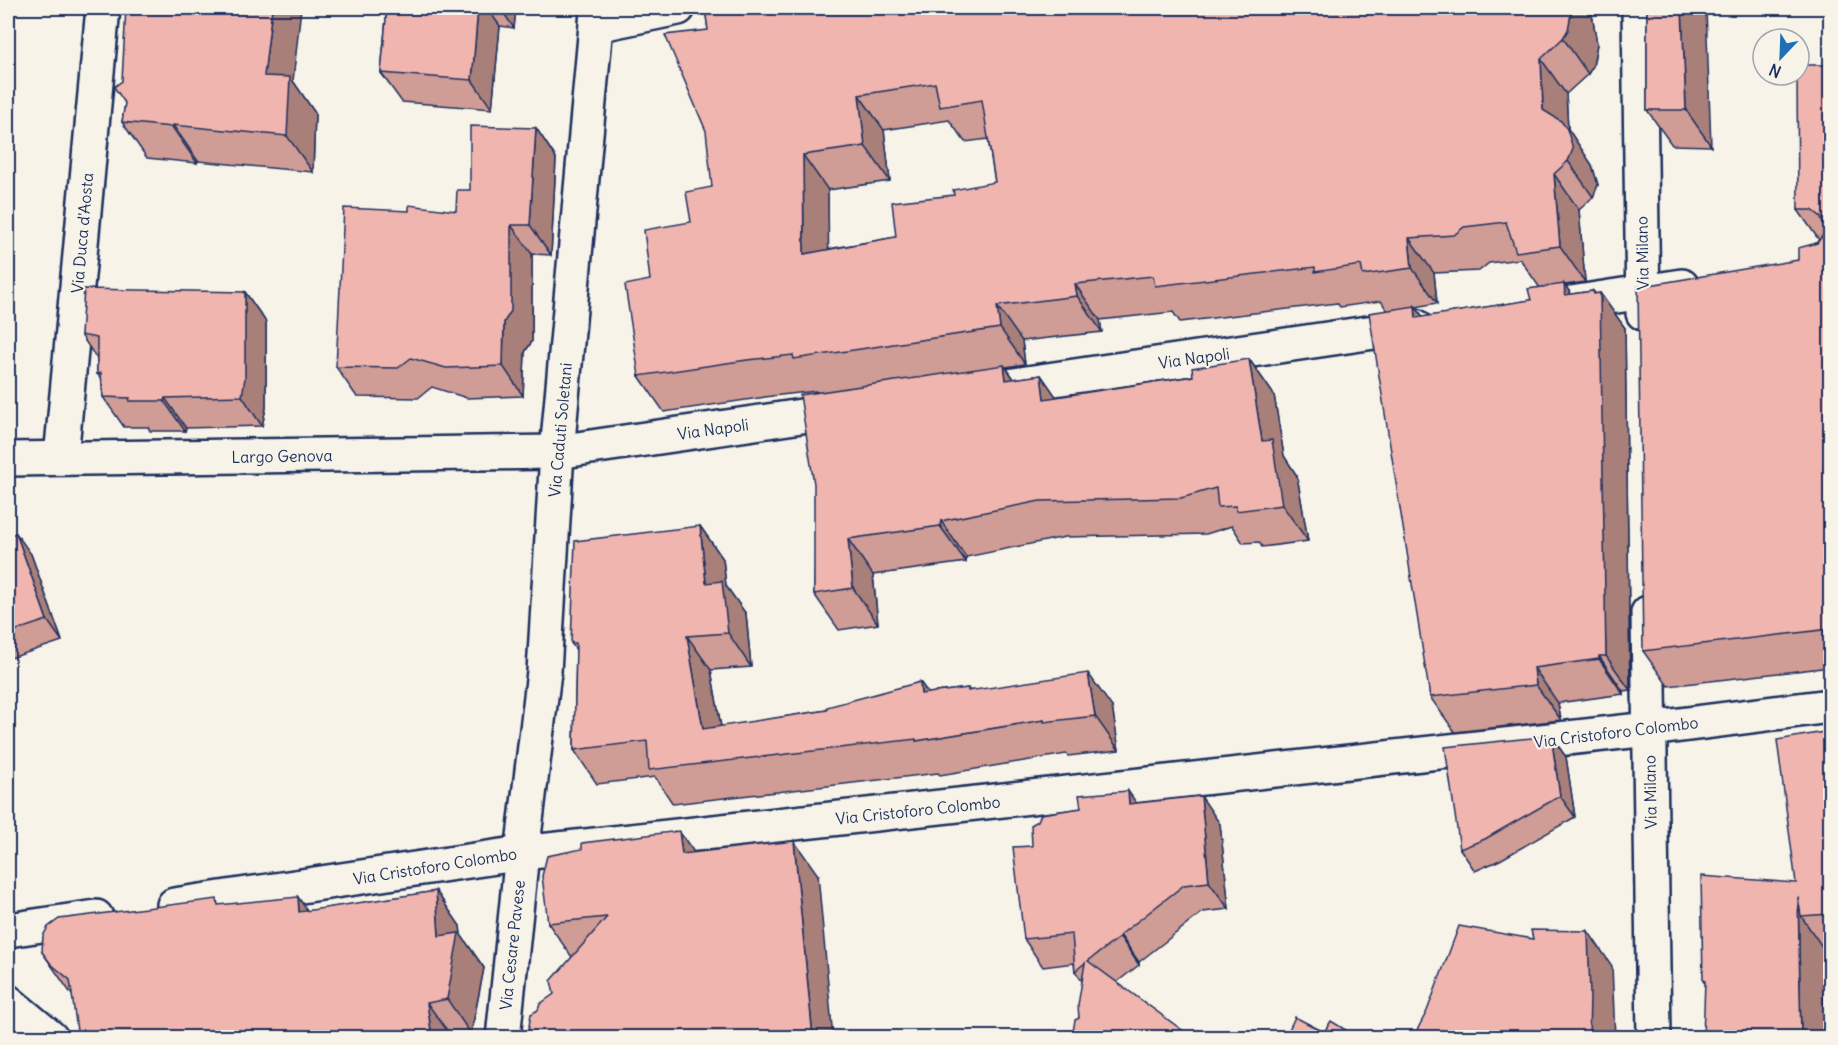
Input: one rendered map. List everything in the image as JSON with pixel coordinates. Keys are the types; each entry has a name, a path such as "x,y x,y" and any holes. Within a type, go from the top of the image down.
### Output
{"street":[{"name":"Via Duca d'Aosta","path":"61,458 104,8"},
{"path":"596,16 678,8"},
{"name":"Via Milano","path":"1639,8 1644,340"},
{"name":"Via Caduti Soletani","path":"522,853 544,672 556,452 596,16"},
{"path":"1525,310 1713,281"},
{"name":"Via Napoli","path":"970,391 1442,322"},
{"name":"Via Napoli","path":"556,452 875,405"},
{"name":"Largo Genova","path":"8,459 556,452"},
{"name":"Via Milano","path":"1647,587 1654,1038"},
{"name":"Via Cristoforo Colombo","path":"8,930 522,853 1650,729 1830,706"},
{"name":"Via Cesare Pavese","path":"503,1038 522,853"},
{"path":"8,1002 51,1038"}],"building":[{"path":"126,8 272,8 264,76 290,77 287,136 122,122 125,103 114,87 122,81"},
{"path":"387,8 478,8 472,80 381,73"},
{"path":"705,8 1572,8 1568,30 1541,59 1543,110 1561,121 1567,129 1573,149 1568,161 1554,174 1560,246 1516,252 1506,222 1464,227 1454,235 1409,238 1412,268 1363,275 1361,265 1315,272 1315,267 1155,286 1153,276 1075,284 1077,296 997,306 1000,328 794,359 793,355 747,360 639,376 625,285 650,280 644,230 691,222 686,192 712,187 706,131 665,35 708,30","holes":["935,83 940,107 982,100 995,182 953,190 954,195 892,202 896,237 804,254 803,155 865,146 859,95"]},
{"path":"1647,8 1682,8 1686,110 1647,110"},
{"path":"1811,65 1830,65 1830,629 1643,651 1638,287 1798,260 1798,248 1817,243 1823,235 1824,226 1820,216 1812,210 1798,210 1797,87 1811,87"},
{"path":"470,126 536,128 530,225 511,225 511,311 504,322 503,366 446,368 411,358 398,368 336,367 344,208 409,211 409,205 456,211 457,190 470,190"},
{"path":"1564,284 1565,295 1593,291 1594,294 1600,293 1606,656 1599,656 1599,659 1534,668 1536,685 1430,697 1369,313 1415,306 1416,318 1531,300 1528,289"},
{"path":"84,289 245,292 245,378 242,396 165,398 164,401 129,401 130,398 103,397 101,373 97,374 97,338 81,335"},
{"path":"1249,359 1262,441 1272,440 1282,505 1236,511 1236,506 1218,507 1216,488 1181,498 1040,501 941,521 940,526 848,539 853,588 814,594 814,484 800,395 1004,365 1006,380 1041,375 1044,399 1193,376 1192,368"},
{"path":"700,526 706,583 722,581 728,633 687,636 703,729 827,710 827,707 920,682 921,694 968,688 968,691 1088,673 1095,716 1044,722 1044,720 916,741 916,739 649,770 647,741 574,750 576,643 571,643 575,541"},
{"path":"16,533 47,620 8,633 8,536"},
{"path":"1830,731 1830,914 1801,916 1798,897 1801,1038 1703,1038 1705,981 1703,981 1701,876 1796,883 1777,740"},
{"path":"1551,736 1560,796 1485,839 1460,849 1445,747"},
{"path":"1128,791 1129,804 1201,796 1209,882 1184,885 1088,961 1193,1038 1072,1038 1075,1020 1079,1018 1078,1005 1085,963 1075,971 1072,934 1024,939 1013,847 1032,846 1031,825 1038,821 1041,814 1081,808 1079,795"},
{"path":"679,831 682,854 794,841 813,1038 527,1038 531,1014 554,994 551,981 607,917 548,923 542,876 547,856 582,849 582,843"},
{"path":"436,891 439,936 459,933 447,999 427,1003 432,1038 78,1038 70,980 51,964 42,952 43,936 48,927 59,919 217,899 218,905 298,897 299,912"},
{"path":"1459,926 1533,939 1531,930 1588,931 1589,1038 1413,1038 1427,1011"},
{"path":"1295,1017 1324,1032 1331,1021 1359,1038 1285,1038"}]}
